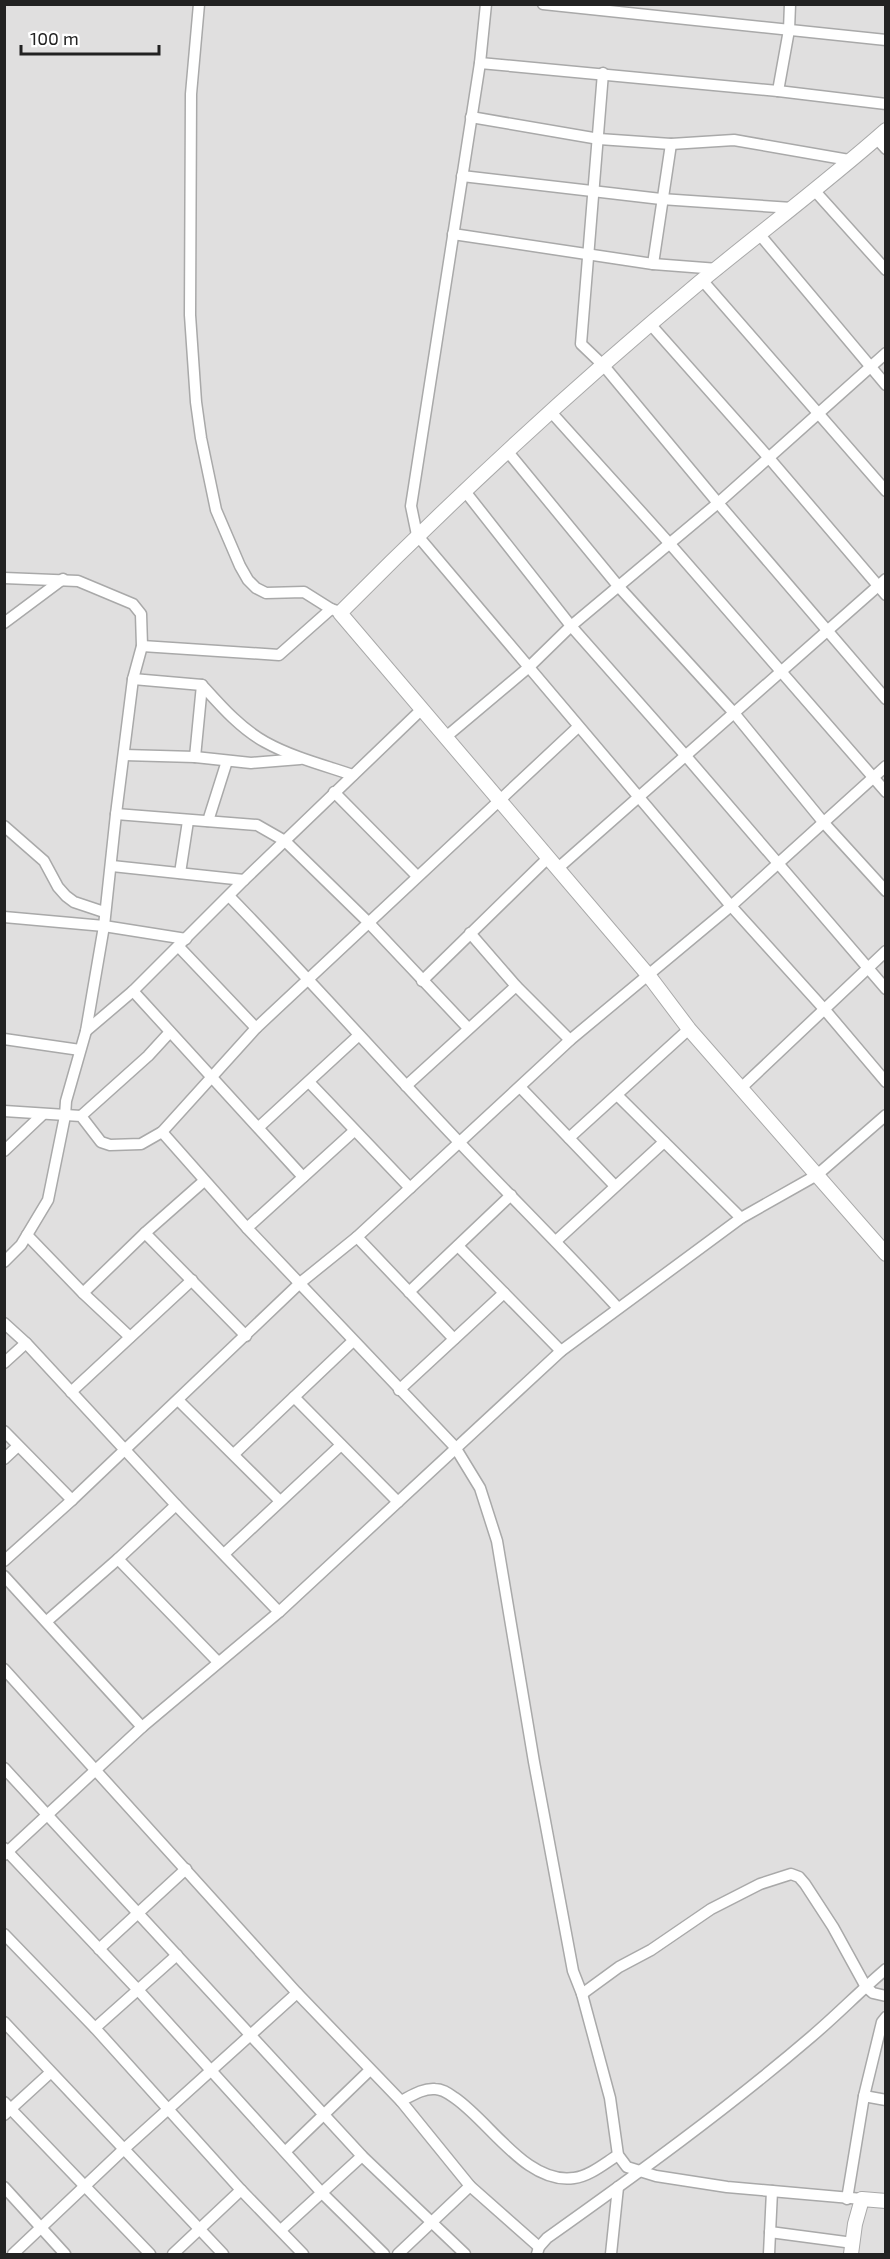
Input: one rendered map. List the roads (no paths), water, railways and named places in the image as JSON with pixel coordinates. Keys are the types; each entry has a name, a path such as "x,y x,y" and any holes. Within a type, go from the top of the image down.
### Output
{"street":[{"path":"199,4 191,94 190,315 196,402 216,510 240,566 248,580 256,588 266,593 304,592 335,611 447,736 552,864 649,976 689,1029 885,1254"},
{"path":"486,4 480,63 411,506 417,535 731,906 825,1010 885,1082"},
{"path":"543,4 885,40"},
{"path":"778,91 789,30 790,4"},
{"path":"480,63 603,73 885,104"},
{"path":"603,73 581,344 604,366 885,699"},
{"path":"471,117 599,139 671,144 734,140 849,160"},
{"path":"142,646 279,655 335,611 464,490 702,280 760,235 849,160 882,139"},
{"path":"653,264 671,144"},
{"path":"462,176 661,200 792,208"},
{"path":"814,190 885,270"},
{"path":"453,234 653,264 718,269"},
{"path":"760,235 885,385"},
{"path":"702,280 819,412 885,491"},
{"path":"422,981 470,933 552,864 638,797 827,632 883,587 651,325"},
{"path":"447,736 529,667 571,626 718,503 885,353"},
{"path":"551,412 670,544 885,792"},
{"path":"508,452 619,587 734,713 824,823 885,891"},
{"path":"464,490 571,626 686,755 885,989"},
{"path":"4,578 78,581 133,604 141,614 142,646 133,679 104,926 86,1031 66,1101 48,1200 27,1235 4,1262"},
{"path":"4,623 63,579"},
{"path":"133,679 202,686 233,718 265,741 303,758 353,775"},
{"path":"195,757 202,686"},
{"path":"86,1031 133,992 244,880 422,709"},
{"path":"81,1116 101,1142 110,1145 141,1144 162,1132 256,1028 578,727"},
{"path":"124,755 195,757 251,763 303,758"},
{"path":"208,821 226,761"},
{"path":"4,1561 72,1500 300,1283 357,1237 570,1040 731,906 885,766"},
{"path":"334,792 417,876"},
{"path":"116,814 257,825 285,841 368,922 468,1028"},
{"path":"180,873 188,821"},
{"path":"4,826 45,861 58,887 66,896 74,902 104,912"},
{"path":"112,866 244,880"},
{"path":"229,896 308,978 358,1036 459,1143 556,1241 618,1308"},
{"path":"4,917 104,926 182,943 256,1028"},
{"path":"470,933 516,986 570,1040"},
{"path":"741,1088 885,951"},
{"path":"406,1086 516,986"},
{"path":"133,992 303,1177"},
{"path":"569,1138 689,1029"},
{"path":"4,1111 81,1116 148,1056 170,1032"},
{"path":"259,1127 358,1036"},
{"path":"4,1039 80,1050"},
{"path":"309,1082 410,1188"},
{"path":"520,1087 615,1186"},
{"path":"617,1095 741,1218"},
{"path":"4,1151 42,1115"},
{"path":"384,2254 322,2193 139,1991 6,1852 142,1727 279,1612 561,1351 741,1218 817,1175 885,1115"},
{"path":"247,1228 354,1131"},
{"path":"162,1132 247,1228 455,1447 480,1488 497,1541 570,1959 582,1994 609,2098 618,2155 627,2167 638,2171 707,2184 885,2201"},
{"path":"556,1241 664,1142"},
{"path":"83,1293 145,1233 204,1181"},
{"path":"409,1292 511,1195"},
{"path":"145,1233 246,1336"},
{"path":"27,1235 83,1293 130,1337"},
{"path":"357,1237 454,1338"},
{"path":"458,1246 561,1351"},
{"path":"72,1392 192,1280"},
{"path":"399,1390 504,1293"},
{"path":"4,1323 26,1343 279,1612"},
{"path":"234,1454 353,1341"},
{"path":"4,1363 26,1343"},
{"path":"294,1397 398,1502"},
{"path":"178,1400 280,1501"},
{"path":"4,1431 72,1500"},
{"path":"224,1554 341,1445"},
{"path":"4,1459 18,1446"},
{"path":"46,1621 176,1505"},
{"path":"118,1559 218,1662"},
{"path":"4,1576 142,1727"},
{"path":"4,1669 96,1768 297,1993 401,2101 470,2186 538,2251 547,2238 618,2187 813,2036 885,1969"},
{"path":"4,1768 362,2156 430,2224 465,2254"},
{"path":"99,1949 186,1869"},
{"path":"582,1994 619,1967 651,1950 711,1909 760,1884 791,1874 799,1877 811,1892 866,1987 873,1993 885,1996"},
{"path":"4,1934 96,2028 241,2190 303,2254"},
{"path":"96,2028 177,1955"},
{"path":"13,2254 124,2149 297,1993"},
{"path":"847,2199 864,2096 885,2017"},
{"path":"4,2022 223,2254"},
{"path":"286,2151 370,2070"},
{"path":"50,2073 7,2109 150,2254"},
{"path":"401,2101 423,2090 433,2088 443,2090 466,2105 520,2158 543,2175 552,2178 575,2178 585,2175 618,2155"},
{"path":"864,2096 885,2100"},
{"path":"280,2230 362,2156"},
{"path":"398,2254 470,2186"},
{"path":"4,2187 65,2254"},
{"path":"610,2254 618,2187"},
{"path":"173,2254 241,2190"},
{"path":"769,2254 772,2192"},
{"path":"770,2232 852,2249 855,2224 862,2199"}]}
